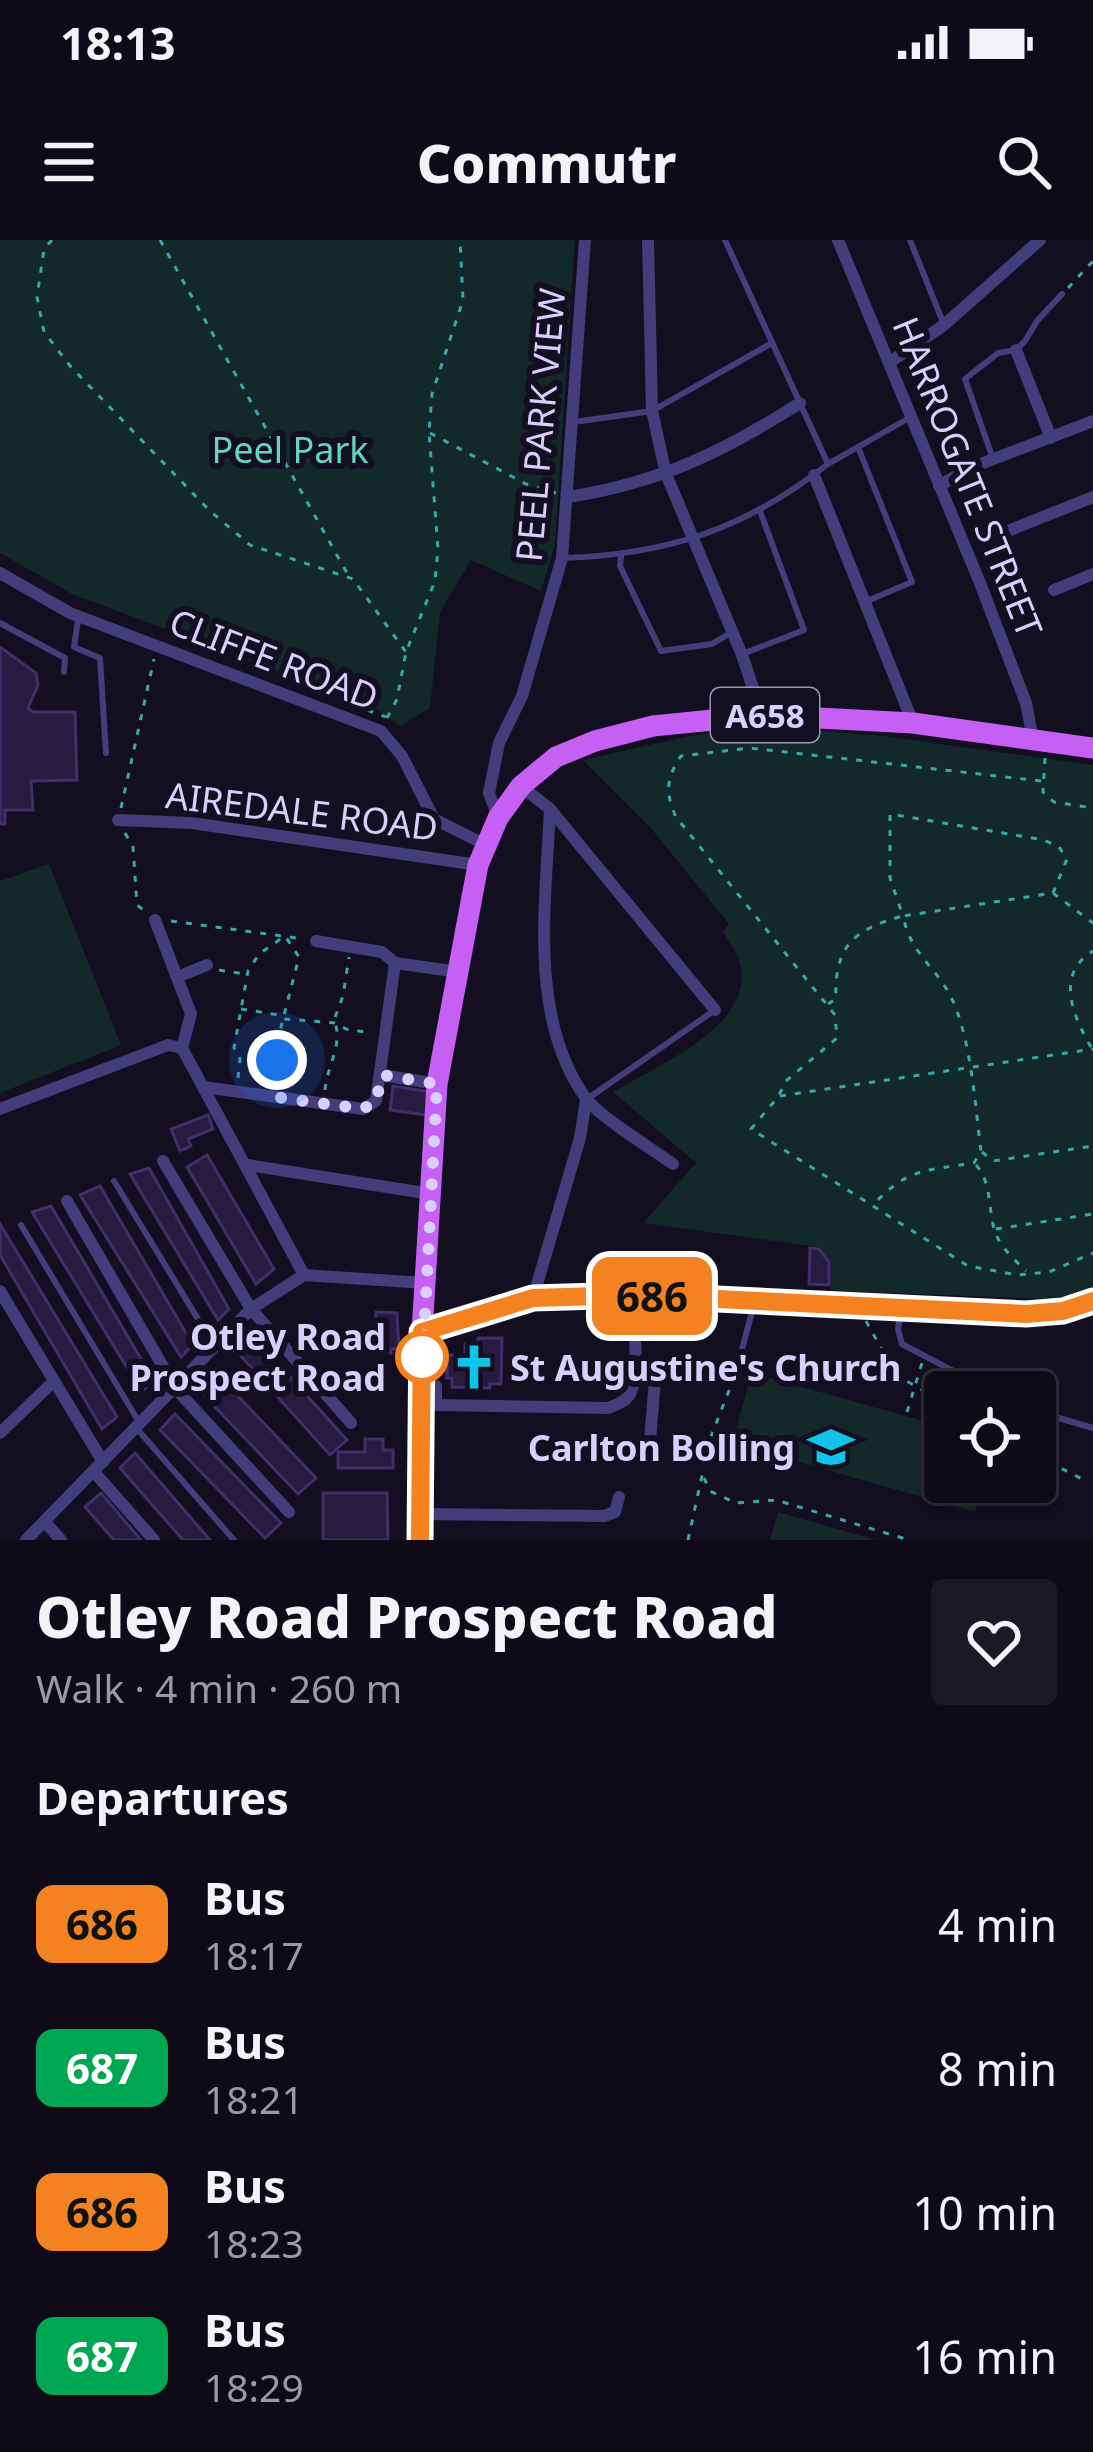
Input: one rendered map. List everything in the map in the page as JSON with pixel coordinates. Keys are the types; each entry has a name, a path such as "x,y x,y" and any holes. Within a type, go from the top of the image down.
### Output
{"main road":[{"name":"A658","path":"420,1540 422,1332 437,1084 482,855 498,818 521,786 556,757 595,741 653,726 762,715 913,723 1093,748"}],"street":[{"name":"PEEL PARK VIEW","path":"498,818 489,793 499,743 522,696 562,558 585,240"},
{"path":"648,240 652,411 666,474 742,655 762,715"},
{"name":"HARROGATE STREET","path":"838,240 1040,741"},
{"path":"890,362 944,325 1040,240"},
{"path":"1016,350 1051,438"},
{"path":"568,497 621,489 666,474 720,452 800,403"},
{"path":"939,486 1093,422"},
{"path":"814,475 913,723"},
{"path":"1000,534 1093,497"},
{"name":"CLIFFE ROAD","path":"0,573 79,616 384,724 434,819 482,855"},
{"path":"1054,590 1093,574"},
{"path":"521,786 550,809 715,1010"},
{"path":"550,809 543,974 566,1058 586,1100 673,1164"},
{"name":"AIREDALE ROAD","path":"118,820 192,823 482,855"},
{"path":"155,920 191,1014 182,1048 304,1275"},
{"path":"316,941 382,952 395,963 461,973"},
{"path":"204,1087 363,1109 376,1101 395,963"},
{"path":"177,976 207,965"},
{"path":"0,1109 168,1045 182,1048"},
{"path":"382,1075 437,1084"},
{"path":"533,1298 580,1138 586,1100"},
{"path":"163,1161 251,1310 351,1423"},
{"path":"248,1166 431,1194"},
{"path":"67,1201 176,1389 289,1511"},
{"path":"26,1540 251,1310 304,1275 425,1283"},
{"path":"0,1292 99,1467 154,1540"},
{"path":"631,1393 633,1295"},
{"path":"422,1332 533,1298 633,1295 1026,1314 1063,1311 1093,1301"},
{"path":"0,1432 54,1381"},
{"path":"436,1386 436,1405 608,1408 631,1393 654,1386 650,1441"},
{"path":"420,1514 604,1516 615,1511 620,1497"},
{"path":"44,1522 62,1540"}],"lane":[{"path":"725,240 828,464"},
{"path":"910,240 944,325"},
{"path":"993,460 965,379 998,353 1016,350 1062,294"},
{"path":"574,422 652,411 772,344"},
{"path":"562,558 622,556 695,539 760,511 828,464 912,416"},
{"path":"858,446 912,583 866,602"},
{"path":"742,655 804,630 760,511"},
{"path":"622,556 620,566 661,651 712,644 732,632"},
{"path":"79,616 74,647 100,658 106,754"},
{"path":"0,623 65,658 64,672"},
{"path":"586,1100 715,1010"},
{"path":"114,1181 215,1348"},
{"path":"21,1225 139,1427 234,1540"},
{"path":"735,1376 755,1300"},
{"path":"901,1306 898,1329 902,1344 954,1371"},
{"path":"1056,1417 1093,1428"}],"path":[{"path":"52,240 44,249 37,297 44,332 71,367 208,510 250,545 347,574"},
{"path":"160,240 347,574 406,652"},
{"path":"281,678 384,724 398,699 406,652 435,581 438,549 429,432 432,394 463,301 460,240"},
{"path":"1062,294 1093,261"},
{"path":"429,432 526,484 568,497"},
{"path":"156,646 148,700 118,820 133,847 137,905 155,920 316,941"},
{"path":"1040,741 1043,792 1054,802 1093,808"},
{"path":"1041,781 750,748 681,756 666,795 676,817 835,1015 837,1038 786,1081 751,1129 968,1265 1029,1274 1049,1272 1093,1253"},
{"path":"974,1163 980,1151 961,1027 950,994 918,956 890,878 890,814 1044,840 1067,859 1053,893"},
{"path":"827,1004 836,1000 840,958 851,939 873,924 1053,893 1093,923"},
{"path":"236,1091 240,1059 234,1048 248,974 259,954 285,936"},
{"path":"275,1097 299,957 285,936"},
{"path":"323,1104 350,946"},
{"path":"778,1097 1092,1049 1070,1005 1076,970 1093,951"},
{"path":"207,965 248,974"},
{"path":"239,1009 336,1023 386,1036"},
{"path":"984,1173 993,1161 1093,1146"},
{"path":"980,1151 993,1161"},
{"path":"872,1205 910,1173 974,1163"},
{"path":"974,1163 984,1173 1001,1246 1029,1274"},
{"path":"994,1229 1093,1214"},
{"path":"856,1304 896,1375 924,1391"},
{"path":"907,1412 924,1355"},
{"path":"688,1540 710,1438 735,1376"},
{"path":"1056,1466 1082,1479"},
{"path":"704,1478 710,1492 720,1498 751,1504 776,1501 909,1540"}],"green space":[{"name":"Peel Park","path":"0,240 575,240 555,544 541,591 471,560 440,612 430,708 400,726 373,707 72,594 0,553"},
{"path":"772,727 883,736 1093,765 1093,1289 1051,1299 831,1291 831,1262 819,1247 643,1223 696,1163 613,1092 701,1040 735,1002 742,981 738,957 723,932 729,924 649,826 583,760 689,736"},
{"path":"49,864 121,1045 0,1093 0,881"},
{"path":"752,1373 924,1421 924,1498 732,1443"},
{"path":"943,1503 977,1503 975,1512"},
{"path":"778,1512 876,1540 770,1540"}],"building":[{"path":"0,647 36,673 38,685 28,708 75,712 77,780 31,781 33,810 5,810 5,824 0,824"},
{"path":"393,1086 430,1092 426,1115 390,1110"},
{"path":"208,1115 213,1129 188,1139 191,1146 180,1151 171,1129"},
{"path":"207,1155 274,1269 256,1284 187,1167"},
{"path":"149,1168 229,1309 218,1320 130,1174"},
{"path":"100,1186 193,1345 181,1357 80,1195"},
{"path":"51,1206 154,1381 136,1396 129,1386 135,1381 32,1212"},
{"path":"0,1224 117,1417 102,1429 0,1255"},
{"path":"810,1248 819,1249 829,1262 829,1285 809,1284"},
{"path":"376,1312 397,1313 399,1349 391,1353 366,1349 367,1337 375,1337"},
{"path":"255,1338 347,1440 330,1455 239,1354"},
{"name":"St Augustine's Church","path":"478,1338 502,1338 501,1384 452,1387 447,1355 465,1355 465,1344 478,1344"},
{"path":"217,1374 316,1478 298,1494 199,1390"},
{"path":"175,1414 281,1523 265,1538 160,1430"},
{"path":"365,1439 383,1439 383,1450 393,1450 393,1468 338,1468 338,1452 365,1452"},
{"path":"135,1453 210,1540 183,1540 120,1468"},
{"path":"101,1493 141,1540 114,1540 85,1507"},
{"path":"323,1493 387,1493 388,1540 323,1540"}],"bus line":[{"name":"686","path":"420,1540 422,1332 533,1298 633,1295 1026,1314 1063,1311 1093,1301"}],"place":[{"name":"Otley Road Prospect Road","path":"422,1357"},
{"name":"St Augustine's Church","path":"474,1367"},
{"name":"Carlton Bolling","path":"831,1447"}],"route":[{"path":"277,1060 275,1097 363,1109 376,1101 382,1075 437,1084 422,1374 422,1357"}]}
